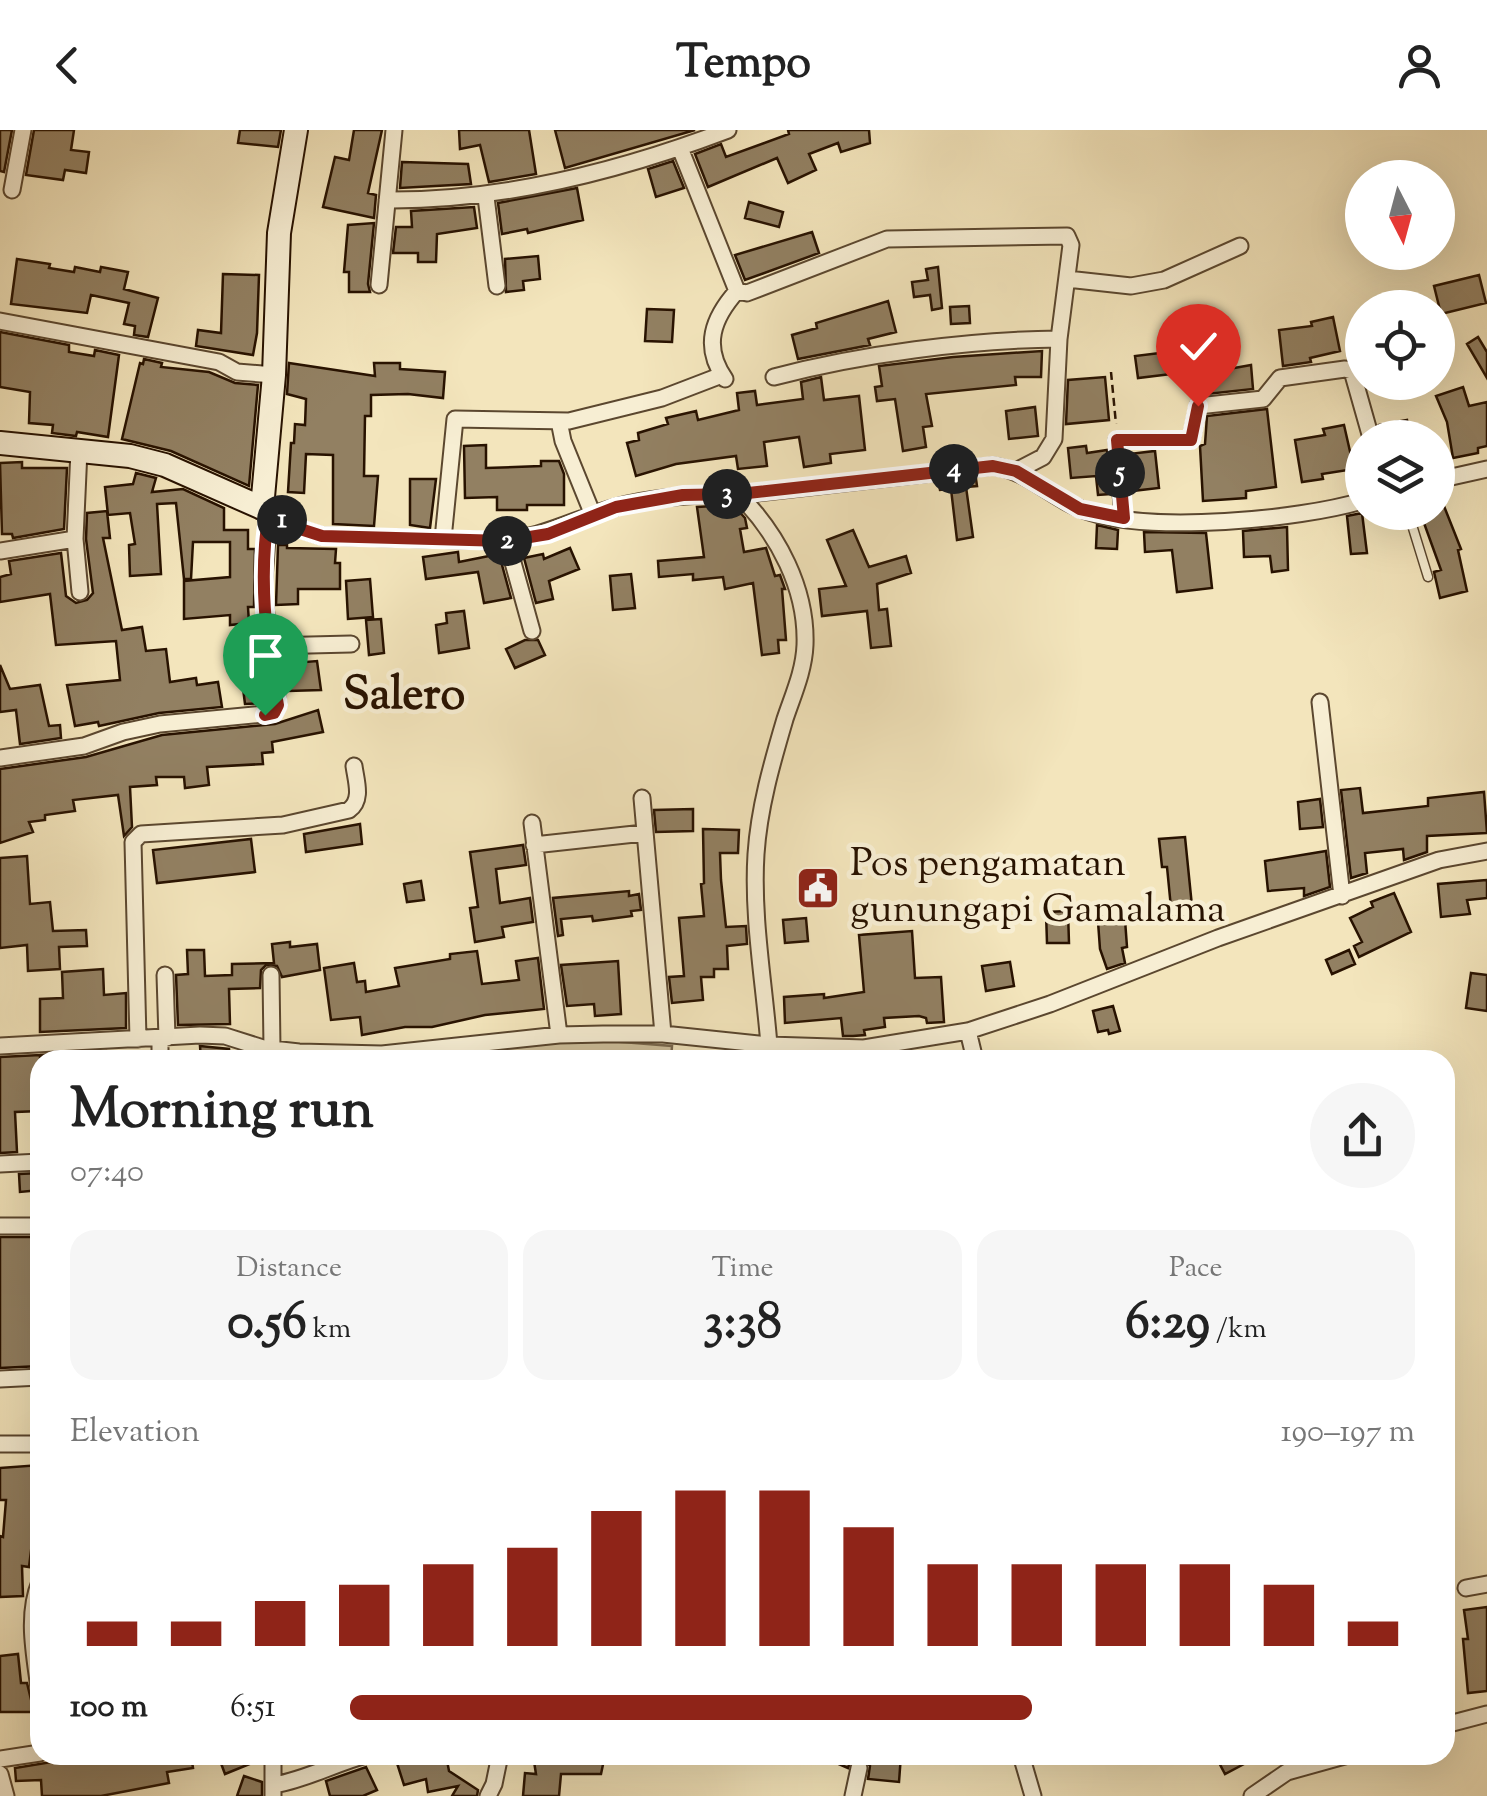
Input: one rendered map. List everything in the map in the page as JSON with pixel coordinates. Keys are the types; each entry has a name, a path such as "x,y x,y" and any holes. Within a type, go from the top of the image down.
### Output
{"street":[{"path":"12,190 23,130"},
{"path":"0,758 84,746 160,724 274,713 278,705 263,592 264,552 279,233 296,130"},
{"path":"379,285 394,130"},
{"path":"387,200 486,196 680,148 728,130"},
{"path":"680,148 737,290"},
{"path":"486,196 498,286"},
{"path":"737,290 747,292 887,239 1066,236 1071,245 1059,339 1054,439 1043,457 1016,471"},
{"path":"1068,279 1131,286 1164,280 1240,246"},
{"path":"444,539 455,418 560,421 603,414 724,377 716,362 712,333 721,309 737,290"},
{"path":"0,321 219,362 237,372 274,376"},
{"path":"774,377 813,367 1004,340 1059,339"},
{"path":"1124,518 1117,440 1191,440 1198,406 1261,399 1280,378 1345,369 1356,376 1367,420"},
{"path":"560,421 593,515"},
{"path":"0,444 130,456 165,466 266,510 291,526 322,536 506,541 548,534 616,507 683,495 739,494 993,466 1016,471 1080,509 1124,518 1274,518 1345,505"},
{"path":"79,450 75,538 80,592"},
{"path":"1455,476 1487,469"},
{"path":"739,494 754,509 794,575 804,636 801,672 764,800 756,852 755,894 770,1045"},
{"path":"0,551 75,538"},
{"path":"506,541 532,631"},
{"path":"269,646 351,644"},
{"path":"1320,702 1342,896"},
{"path":"138,1039 133,842 141,834 283,825 350,810 358,795 354,766"},
{"path":"642,798 663,1034"},
{"path":"532,823 559,1035"},
{"path":"534,845 644,833"},
{"path":"419,1050 559,1035 663,1034 770,1045 864,1048 968,1031 1439,860 1487,851"},
{"path":"162,1050 165,975"},
{"path":"265,1050 270,975"},
{"path":"968,1031 973,1050"},
{"path":"0,1046 225,1036 260,1050"},
{"path":"746,1042 746,1050"},
{"path":"0,1164 30,1162"},
{"path":"0,1226 30,1226"},
{"path":"0,1380 30,1378"},
{"path":"0,1444 30,1444"},
{"path":"1466,1588 1487,1584"},
{"path":"1455,1722 1487,1714"},
{"path":"0,1758 30,1754"},
{"path":"273,1765 273,1791 330,1765"},
{"path":"488,1796 498,1765"},
{"path":"1024,1765 1033,1796"},
{"path":"1252,1796 1302,1765"},
{"path":"853,1796 860,1768"},
{"path":"0,1774 6,1796"}],"lane":[{"path":"1414,530 1428,576"}],"path":[{"path":"1111,372 1117,440"}],"shaded area":[{"path":"597,1040 672,1046 672,1050 417,1049"}],"building":[{"path":"0,130 12,130 4,172 0,171"},
{"path":"34,130 74,130 71,150 89,152 86,173 65,170 63,180 26,175"},
{"path":"240,130 281,130 278,147 238,143"},
{"path":"354,130 382,130 368,193 376,195 374,218 323,207 335,157 349,160"},
{"path":"459,130 529,130 536,174 489,182 480,145 460,149"},
{"path":"555,130 695,130 565,168"},
{"path":"788,130 869,130 870,143 841,152 838,143 809,154 816,170 788,183 777,158 708,187 695,154 721,144 726,157 789,134"},
{"path":"673,161 684,188 656,197 648,169"},
{"path":"402,162 468,164 471,184 400,188"},
{"path":"577,188 583,220 528,233 527,229 502,234 498,203"},
{"path":"749,202 783,212 779,227 745,218"},
{"path":"474,207 477,228 437,234 436,262 418,262 418,253 393,253 396,227 412,227 411,211"},
{"path":"374,223 370,292 349,292 349,272 344,272 348,225"},
{"path":"812,232 819,253 745,280 735,255"},
{"path":"538,256 540,279 523,281 524,290 506,292 505,259"},
{"path":"17,259 74,272 75,267 100,272 101,267 128,272 124,289 158,298 148,337 134,335 135,326 124,324 129,303 91,295 87,313 11,304"},
{"path":"938,267 942,308 932,310 930,295 914,297 912,282 928,280 926,269"},
{"path":"223,274 259,275 253,355 196,346 198,330 221,333"},
{"path":"1479,275 1486,303 1455,311 1455,290 1435,290 1434,286"},
{"path":"888,301 896,332 868,339 870,345 798,359 792,335 817,328 816,323"},
{"path":"969,306 970,323 951,324 950,307"},
{"path":"647,309 674,310 672,342 645,341"},
{"path":"1333,317 1340,351 1310,358 1311,362 1283,366 1279,330 1312,326 1311,322"},
{"path":"0,332 69,345 69,352 94,356 95,350 119,355 108,437 52,433 53,425 29,423 30,392 0,387"},
{"path":"1478,337 1487,352 1487,378 1467,344"},
{"path":"1185,350 1188,372 1138,378 1135,356"},
{"path":"1042,351 1041,377 1015,377 1016,385 926,394 932,426 923,427 926,447 903,451 895,399 877,401 875,387 882,386 879,366"},
{"path":"144,359 162,363 161,367 209,372 235,383 258,385 249,486 171,451 122,439"},
{"path":"289,363 375,376 374,363 400,363 400,369 445,372 443,398 371,395 371,416 365,416 364,476 378,476 374,526 333,524 333,455 306,454 304,493 288,492 291,443 295,424 305,425 306,399 287,394"},
{"path":"1251,365 1253,389 1198,395 1195,375"},
{"path":"821,377 824,400 859,396 865,450 830,454 831,463 804,467 799,437 764,442 767,466 738,469 736,456 676,464 636,476 627,443 639,440 638,433 668,424 666,418 696,411 698,420 739,410 737,393 755,391 757,405 803,399 801,382"},
{"path":"1105,377 1109,420 1066,424 1068,380"},
{"path":"1463,387 1469,406 1487,402 1487,446 1478,448 1478,453 1455,458 1455,420 1446,420 1438,400 1455,400 1455,390"},
{"path":"1035,407 1038,436 1009,439 1006,411"},
{"path":"1267,409 1276,487 1246,491 1246,498 1203,501 1200,446 1205,444 1207,416"},
{"path":"1344,425 1345,470 1302,482 1295,440 1325,435 1323,429"},
{"path":"486,445 486,468 541,466 541,461 559,461 564,474 564,505 497,510 497,497 465,498 464,446"},
{"path":"1086,446 1087,453 1107,450 1110,494 1098,495 1096,476 1071,478 1068,448"},
{"path":"1155,451 1159,488 1132,491 1129,454"},
{"path":"22,462 22,468 67,468 64,529 13,538 12,534 2,534 0,463"},
{"path":"136,473 156,478 152,492 183,489 224,508 224,530 248,530 248,549 255,549 254,607 248,607 249,623 230,625 230,615 184,619 184,581 230,577 230,542 193,542 191,579 184,579 176,503 157,504 161,574 130,576 129,545 135,544 130,513 108,515 105,487 133,484"},
{"path":"410,479 436,479 430,528 410,525"},
{"path":"976,479 977,486 966,487 973,537 957,540 951,489 940,490 939,484"},
{"path":"734,506 745,518 747,528 740,529 744,552 766,548 775,576 780,575 785,589 786,640 778,640 779,653 762,655 753,583 725,589 723,577 659,577 658,561 704,557 697,507"},
{"path":"107,511 110,538 103,538 122,630 142,627 146,651 166,649 170,682 196,678 197,685 218,682 222,707 159,713 99,726 98,722 75,726 67,685 120,680 116,641 56,645 50,594 0,602 0,577 11,574 9,561 61,553 66,596 76,603 87,600 93,593 87,513"},
{"path":"1097,525 1118,530 1117,549 1096,548"},
{"path":"1287,527 1288,570 1272,572 1270,556 1244,557 1243,531"},
{"path":"853,530 869,567 906,556 911,573 877,584 879,610 887,609 891,646 871,648 867,611 822,616 819,589 846,586 827,540"},
{"path":"1348,530 1364,530 1367,553 1351,554"},
{"path":"1427,530 1453,530 1461,549 1458,550 1467,591 1440,598 1434,572 1441,570"},
{"path":"1144,532 1206,533 1212,588 1177,592 1172,550 1145,552"},
{"path":"278,545 336,549 340,589 298,589 298,604 276,605"},
{"path":"570,548 579,569 549,581 553,599 536,603 524,558 543,554 544,559"},
{"path":"458,552 459,562 499,554 511,598 484,603 478,572 426,579 423,557"},
{"path":"631,574 635,608 613,610 610,576"},
{"path":"370,579 373,617 348,619 346,581"},
{"path":"464,611 469,648 439,653 436,625 447,623 446,613"},
{"path":"381,619 384,653 369,655 366,620"},
{"path":"525,640 538,640 545,655 515,668 506,649"},
{"path":"294,657 294,663 317,661 321,690 288,691 283,658"},
{"path":"0,665 10,689 40,685 49,726 60,725 61,738 20,744 16,710 0,712"},
{"path":"263,685 265,703 245,704 243,688"},
{"path":"318,710 323,732 272,742 273,752 262,753 263,764 207,767 209,785 185,788 184,777 156,777 157,785 130,787 132,827 124,836 118,795 73,800 75,811 45,815 45,820 29,822 33,832 0,843 0,769 86,757 162,735 275,724"},
{"path":"1360,788 1363,813 1428,806 1428,798 1484,792 1487,833 1427,836 1427,852 1404,860 1403,849 1365,853 1367,873 1351,878 1341,790"},
{"path":"1320,799 1323,827 1300,829 1298,802"},
{"path":"693,809 693,831 656,832 654,810"},
{"path":"360,824 362,844 306,852 304,834"},
{"path":"703,829 739,830 738,853 720,853 721,880 726,927 746,926 747,944 727,946 728,969 714,969 714,977 701,977 703,1000 672,1003 669,977 684,976 679,918 704,916"},
{"path":"1185,837 1193,916 1172,918 1167,867 1162,867 1159,839"},
{"path":"251,839 255,872 157,883 153,850"},
{"path":"523,845 526,865 496,869 500,903 530,898 533,922 502,927 504,937 475,942 470,908 478,907 470,852"},
{"path":"1326,851 1330,887 1304,896 1304,888 1268,891 1265,861"},
{"path":"27,856 30,904 50,902 53,931 86,930 87,946 59,947 60,969 28,971 27,945 0,948 0,858"},
{"name":"Pos pengamatan gunungapi Gamalama","path":"830,871 833,902 806,905 803,873"},
{"path":"1487,880 1487,898 1467,900 1470,914 1441,917 1438,884"},
{"path":"421,881 424,900 407,902 404,884"},
{"path":"629,891 629,896 639,894 641,910 631,911 632,916 593,921 592,916 561,919 563,935 558,936 553,898"},
{"path":"1394,893 1411,932 1359,957 1354,946 1362,942 1350,918 1373,907 1371,902"},
{"path":"1124,906 1125,963 1107,969 1100,949 1097,908"},
{"path":"1068,911 1069,943 1047,943 1046,912"},
{"path":"806,918 808,941 785,943 783,920"},
{"path":"912,931 915,978 941,977 944,1022 927,1023 926,1018 919,1016 884,1018 885,1027 853,1036 843,1036 841,1018 785,1023 784,997 824,994 824,998 864,992 859,935"},
{"path":"290,942 290,947 317,944 320,970 282,977 277,966 266,965 261,970 260,988 229,989 230,1024 178,1025 176,975 188,974 187,950 204,950 205,976 232,975 232,964 274,963 272,944"},
{"path":"1349,950 1355,964 1332,974 1326,960"},
{"path":"477,951 482,984 519,980 516,961 538,958 544,1009 362,1035 360,1017 331,1020 324,968 354,963 357,982 365,981 366,992 399,986 395,968"},
{"path":"618,961 621,1014 595,1016 594,1004 567,1006 561,965"},
{"path":"1010,962 1014,986 986,991 982,966"},
{"path":"103,969 104,995 126,993 126,1028 40,1032 40,999 63,998 62,972"},
{"path":"1471,973 1487,975 1487,1011 1466,1008"},
{"path":"1113,1006 1120,1031 1098,1032 1093,1011"},
{"path":"200,1046 229,1050 200,1050"},
{"path":"30,1056 30,1111 15,1112 17,1152 0,1153 0,1057"},
{"path":"30,1173 30,1191 20,1192 19,1174"},
{"path":"0,1237 30,1237 30,1366 0,1368"},
{"path":"30,1466 30,1559 29,1567 22,1566 23,1596 0,1597 0,1536 3,1537 6,1500 0,1500 0,1468"},
{"path":"1487,1607 1487,1691 1468,1693 1464,1610"},
{"path":"18,1654 21,1683 27,1683 30,1695 30,1712 0,1712 0,1656"},
{"path":"222,1765 247,1765 225,1774"},
{"path":"398,1765 448,1765 449,1771 478,1790 477,1796 452,1796 458,1786 428,1792 426,1779 404,1785"},
{"path":"535,1765 603,1765 601,1774 561,1774 559,1796 523,1796 525,1773 536,1774"},
{"path":"900,1765 899,1782 868,1779 870,1766"},
{"path":"1220,1765 1242,1765 1225,1774"},
{"path":"366,1767 377,1790 363,1796 330,1796 326,1781"},
{"path":"15,1768 193,1768 167,1772 169,1783 101,1796 42,1796 41,1780 16,1781"},
{"path":"244,1776 262,1782 262,1796 237,1796"}],"place":[{"name":"Pos pengamatan gunungapi Gamalama","path":"818,888"}],"district":[{"name":"Salero","path":"404,697"}],"route":[{"path":"265,715 274,713 278,705 263,592 269,512 291,526 322,536 526,540 616,507 655,499 739,494 993,466 1016,471 1080,509 1124,518 1117,440 1191,440 1198,406"}]}
